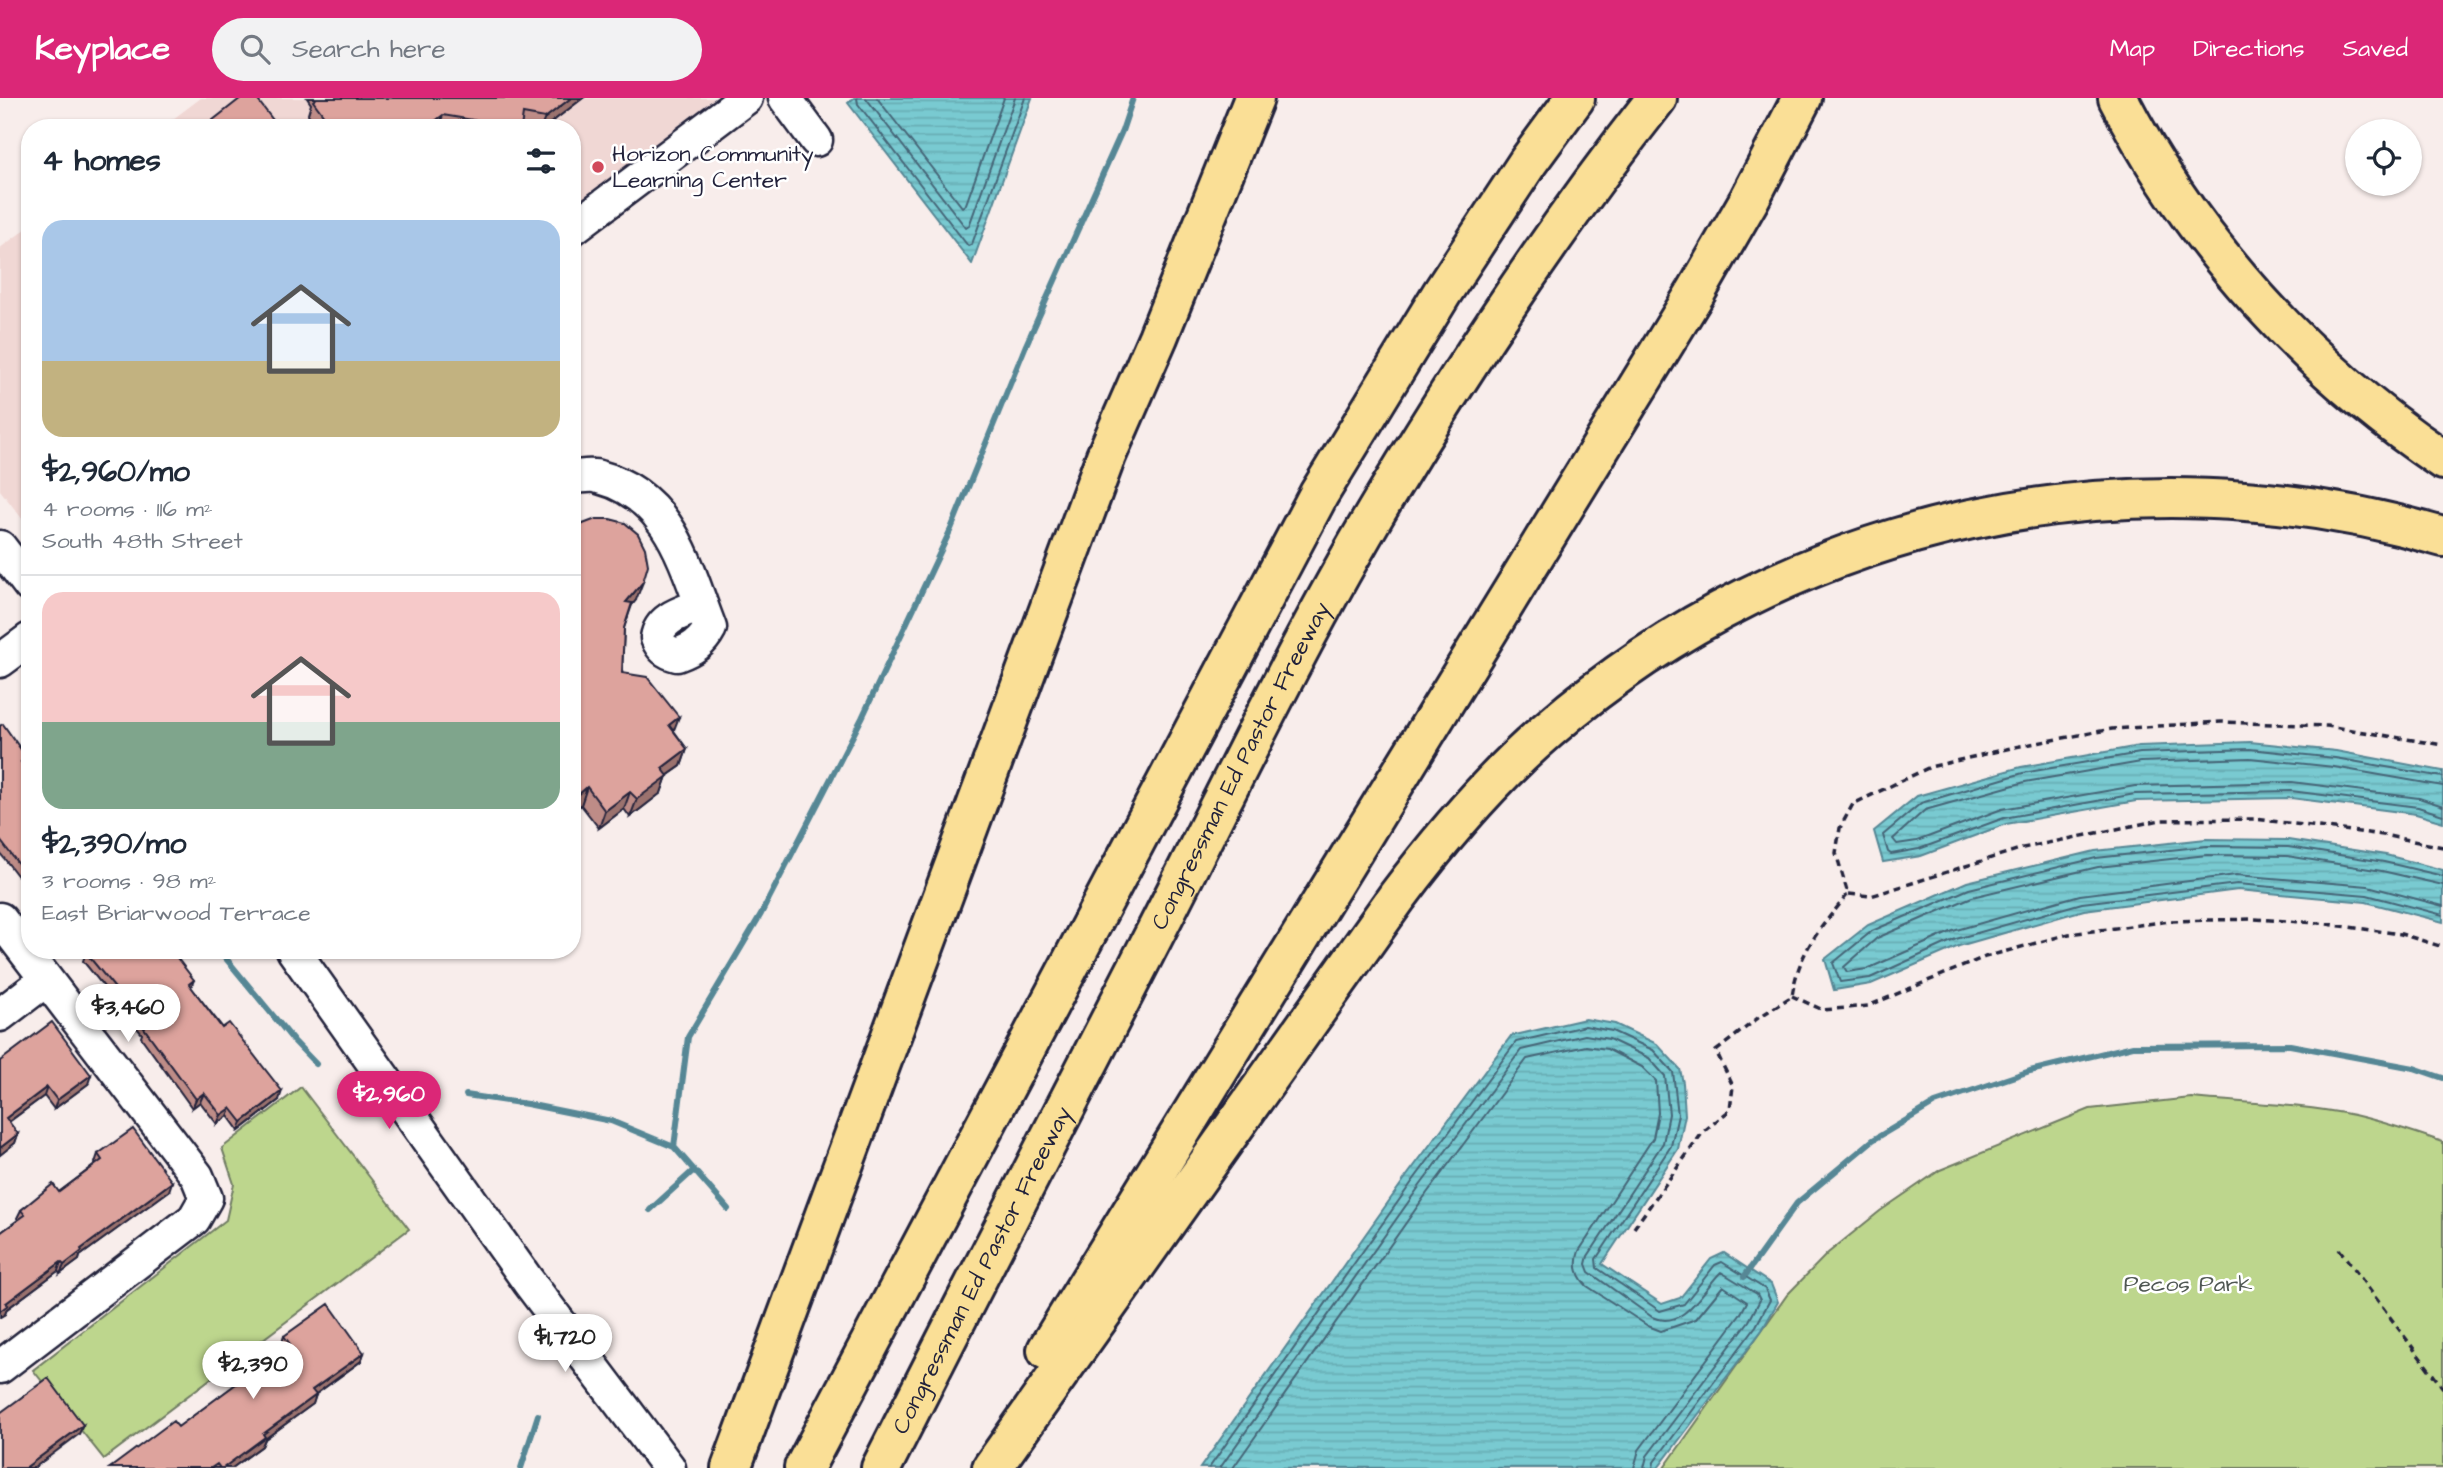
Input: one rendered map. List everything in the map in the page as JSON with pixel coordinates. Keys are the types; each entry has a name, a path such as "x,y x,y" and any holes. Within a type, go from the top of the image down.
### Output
{"highway":[{"path":"1106,456 1141,328 1226,98"},
{"path":"731,1468 1106,456 1158,337 1254,98"},
{"path":"804,1468 1319,494 1463,260 1575,98"},
{"name":"Congressman Ed Pastor Freeway","path":"881,1468 1271,706 1377,510 1510,298 1586,191 1657,98"},
{"path":"975,1468 1696,292 1802,98"},
{"path":"2118,98 2185,208 2260,302 2314,358 2348,388 2443,460"},
{"path":"992,1468 1389,908 1444,836 1495,780 1548,730 1605,684 1672,639 1755,593 1855,551 1932,527 2054,504 2134,498 2255,501 2335,512 2443,537"}],"street":[{"path":"581,222 746,98"},
{"path":"785,98 816,140"},
{"path":"581,477 597,476 636,492 667,523 687,562 701,605"},
{"path":"0,547 21,574"},
{"path":"0,661 21,646"},
{"path":"0,919 21,947"},
{"path":"0,1367 194,1219 206,1198 197,1176 30,959"},
{"path":"299,959 528,1281 669,1468"},
{"path":"0,1015 46,980"}],"path":[{"path":"1848,894 1836,853 1840,828 1853,804 1930,767 2015,747 2112,729 2221,722 2327,726 2443,745"},
{"path":"1848,894 1871,896 2024,848 2161,820 2255,819 2383,835 2443,847"},
{"path":"1634,1228 1703,1132 1730,1110 1733,1086 1716,1051 1758,1018 1792,996 1796,971 1812,939 1848,894"},
{"path":"1792,996 1823,1010 1868,1006 1985,957 2069,933 2170,921 2254,919 2319,923 2402,934 2443,947"},
{"path":"2339,1250 2443,1388"}],"shaded area":[{"name":"Horizon Community Learning Center","path":"201,98 715,98 581,199 581,119 173,119"},
{"path":"21,233 21,517 0,490 0,248"}],"green space":[{"path":"301,1087 409,1229 104,1459 33,1370 226,1220 234,1184 222,1148"},
{"name":"Pecos Park","path":"2191,1098 2334,1111 2377,1121 2443,1142 2443,1468 1664,1468 1787,1295 1828,1253 1880,1211 1940,1170 2090,1109"}],"water":[{"path":"854,98 1032,98 972,264 848,103"},
{"path":"2250,742 2336,751 2443,771 2443,822 2416,814 2291,798 2136,801 2006,824 1921,856 1883,862 1874,831 1917,796 2021,767 2139,746"},
{"path":"2206,839 2288,840 2386,855 2443,870 2443,922 2366,902 2238,890 2084,910 1959,946 1871,984 1834,990 1825,959 1868,925 1967,882 2095,851"},
{"path":"1585,1019 1615,1024 1657,1044 1680,1069 1683,1083 1685,1115 1678,1149 1602,1264 1662,1304 1680,1298 1711,1259 1724,1253 1771,1284 1778,1302 1762,1330 1658,1468 1200,1468 1406,1177 1511,1036"}],"building":[{"path":"241,98 256,98 272,119 214,119"},
{"path":"317,98 571,98 545,118 523,114 522,119 467,119 443,115 438,119 326,119 313,101"},
{"path":"596,519 625,523 638,534 645,548 648,565 643,582 626,602 632,603 624,628 622,673 647,677 679,717 669,725 687,749 662,768 668,776 637,799 630,792 605,811 587,787 581,792 583,524"},
{"path":"3,724 21,750 21,867 0,840 0,726"},
{"path":"91,959 178,959 194,980 189,984 222,1028 229,1023 282,1091 242,1122 231,1108 221,1115 204,1093 196,1099 144,1028 146,1026"},
{"path":"52,1022 91,1075 57,1100 47,1087 6,1118 18,1134 0,1148 0,1061"},
{"path":"133,1129 172,1182 81,1249 82,1251 64,1265 61,1262 6,1303 8,1305 0,1311 0,1233 25,1215 21,1210 53,1184 59,1192 102,1160 98,1154"},
{"path":"329,1304 364,1353 312,1390 316,1395 263,1434 265,1437 223,1468 217,1464 211,1468 110,1468 173,1421 178,1427 290,1344 284,1336"},
{"path":"48,1378 83,1425 25,1468 0,1468 0,1413"}],"waterway":[{"path":"728,1209 674,1147 688,1037 761,914 862,718 951,529 1026,345 1122,131 1133,98"},
{"path":"226,959 316,1064"},
{"path":"1744,1277 1797,1203 1873,1140 1935,1103 2030,1071 2133,1046 2290,1045 2414,1068 2443,1078"},
{"path":"466,1095 611,1121 674,1147"},
{"path":"650,1210 694,1170"},
{"path":"521,1468 538,1415"}],"place":[{"name":"Horizon Community Learning Center","path":"598,167"}]}
